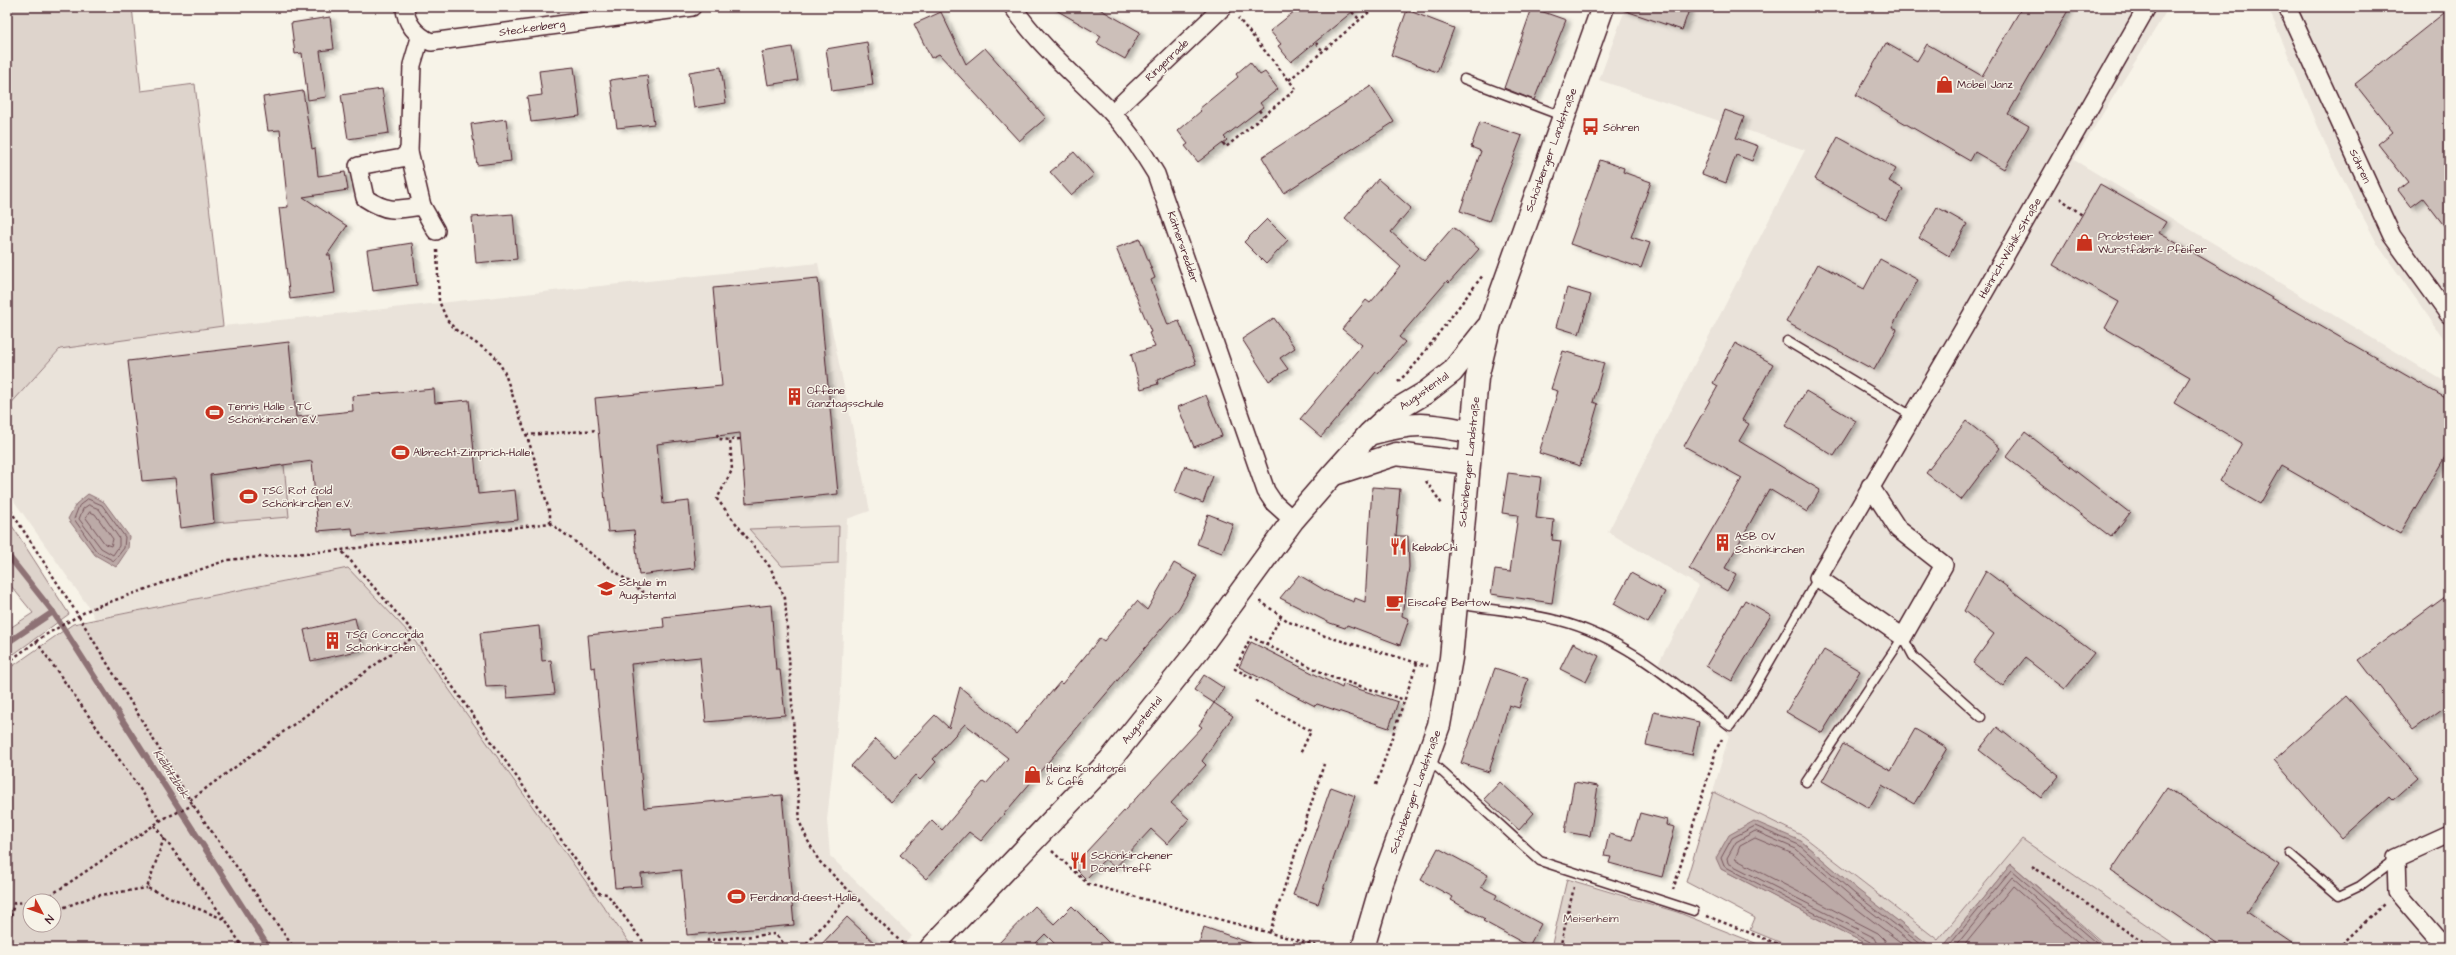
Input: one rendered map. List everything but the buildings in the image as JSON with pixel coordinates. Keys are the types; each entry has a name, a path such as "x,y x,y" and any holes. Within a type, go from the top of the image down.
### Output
{"street":[{"path":"405,7 405,17 420,38 412,65 409,150 422,206 436,231"},
{"name":"Steckenberg","path":"420,38 431,42 692,7"},
{"name":"Kätnersredder","path":"1013,7 1044,45 1112,113 1136,141 1156,174 1266,492 1274,503 1293,520"},
{"name":"Schönberger Landstraße","path":"1364,948 1382,884 1429,760 1439,726 1450,670 1477,378 1490,324 1603,7"},
{"name":"Heinrich-Wöhlk-Straße","path":"1818,578 2147,7"},
{"name":"Söhren","path":"2287,7 2392,236 2449,315"},
{"name":"Ringenrade","path":"1112,113 1228,10"},
{"path":"409,150 402,158 358,166 366,198 382,209 402,209 422,206"},
{"name":"Augustental","path":"931,948 1110,760 1153,708 1293,520 1333,474 1369,434 1393,412 1425,393 1452,372 1490,324"},
{"name":"Augustental","path":"1369,434 1403,425 1428,423 1471,432"},
{"path":"1333,474 1396,454 1468,463"},
{"path":"1818,578 1903,637 1944,565 1898,529 1870,486"},
{"path":"2446,948 2396,892 2396,858 2449,834"}],"lane":[{"path":"1464,80 1563,116"},
{"path":"1787,341 1912,416"},
{"path":"1456,604 1559,620 1615,642 1643,660 1730,726 1744,706 1818,578"},
{"path":"1806,782 1903,637 1913,656 1981,717"},
{"path":"1429,760 1540,861 1694,911"},
{"path":"2290,854 2339,896 2360,886 2396,858"}],"path":[{"path":"1289,80 1375,7"},
{"path":"1223,143 1226,147 1296,89 1228,10"},
{"path":"1352,12 1360,20"},
{"path":"1316,43 1323,51"},
{"path":"1259,110 1263,116"},
{"path":"2044,187 2082,215"},
{"path":"436,231 439,301 447,320 456,330 494,355 504,371 526,435 550,514 550,522"},
{"path":"1392,388 1413,367 1487,270"},
{"path":"526,435 598,430"},
{"path":"717,434 719,439 740,439"},
{"path":"730,440 732,470 717,499 770,568 785,598 800,823 819,861 906,948"},
{"path":"7,505 78,615 193,805 294,948"},
{"path":"7,663 42,637 90,609 227,560 341,550 550,522 651,598"},
{"path":"341,550 416,635 599,893 607,894 648,948"},
{"path":"1243,588 1281,616 1325,636 1417,663 1450,670"},
{"path":"1266,645 1281,616"},
{"path":"190,800 416,635"},
{"path":"1258,681 1235,669 1251,637 1330,677 1406,700"},
{"path":"36,641 145,796 160,821"},
{"path":"1376,785 1406,700 1417,663"},
{"path":"1254,701 1311,731 1300,754"},
{"path":"1668,903 1717,748 1730,726"},
{"path":"1270,932 1324,764"},
{"path":"54,893 163,819 193,805"},
{"path":"154,825 226,920 243,948"},
{"path":"1037,837 1088,884 1326,948"},
{"path":"148,888 164,838"},
{"path":"2032,866 2151,948"},
{"path":"1560,948 1577,872"},
{"path":"62,908 94,896 148,888 226,920"},
{"path":"2338,948 2396,892"},
{"path":"803,948 851,894"},
{"path":"7,934 14,902 22,902"},
{"path":"1694,911 1788,948"},
{"path":"708,948 708,940 775,934 788,948"}],"shaded area":[{"path":"1626,7 2169,7 2074,160 2449,384 2449,948 2180,948 2022,839 1938,940 1803,836 1713,792 1729,735 1710,707 1658,664 1699,586 1608,532 1805,150 1599,80"},
{"path":"2268,7 2449,7 2449,346 2378,245 2330,155"},
{"name":"Schule im Augustental","path":"818,263 870,511 847,519 841,690 827,820 830,856 912,936 900,948 633,948 409,633 348,568 95,619 90,609 7,491 7,408 60,349 223,326"}],"green space":[{"path":"7,7 132,7 141,91 195,84 223,326 60,349 7,408"},
{"name":"TSC Rot Gold Schönkirchen e.V.","path":"284,465 289,517 214,523 210,475"},
{"path":"7,518 69,614 7,659 7,630 33,613 7,581"},
{"path":"839,526 838,563 782,566 749,529"},
{"path":"348,568 409,633 633,948 7,948 7,670 73,624"},
{"path":"1713,792 1803,836 1938,940 2022,839 2180,948 2109,948 2011,864 1942,948 1933,948 1857,890 1801,841 1721,869 1874,948 1794,948 1750,930 1755,918 1686,882"},
{"name":"Meisenheim","path":"1567,879 1677,912 1768,948 1551,948"}],"water":[{"path":"88,494 104,502 129,536 128,549 116,567 95,555 68,519 76,504"},
{"path":"1754,821 1801,841 1858,890 1933,948 1874,948 1721,869 1716,858 1729,835"},
{"path":"2011,864 2102,944 2109,948 1942,948"}],"waterway":[{"name":"Kiebitzbek","path":"7,554 53,612 269,948"},
{"name":"Kiebitzbek","path":"7,643 53,612"}],"place":[{"name":"Möbel Janz","path":"1944,84"},
{"name":"Söhren","path":"1590,127"},
{"name":"Probsteier Wurstfabrik Pfeifer","path":"2085,242"},
{"name":"Offene Ganztagsschule","path":"794,396"},
{"name":"Tennis Halle - TC Schönkirchen e.V.","path":"215,412"},
{"name":"Albrecht-Zimprich-Halle","path":"400,452"},
{"name":"TSC Rot Gold Schönkirchen e.V.","path":"249,496"},
{"name":"ASB OV Schönkirchen","path":"1722,542"},
{"name":"KebabChi","path":"1399,547"},
{"name":"Schule im Augustental","path":"606,588"},
{"name":"Eiscafe Bertow","path":"1395,602"},
{"name":"TSG Concordia Schönkirchen","path":"333,640"},
{"name":"Heinz Konditorei & Café","path":"1033,774"},
{"name":"Schönkirchener Dönertreff","path":"1078,861"},
{"name":"Ferdinand-Geest-Halle","path":"737,897"}]}
